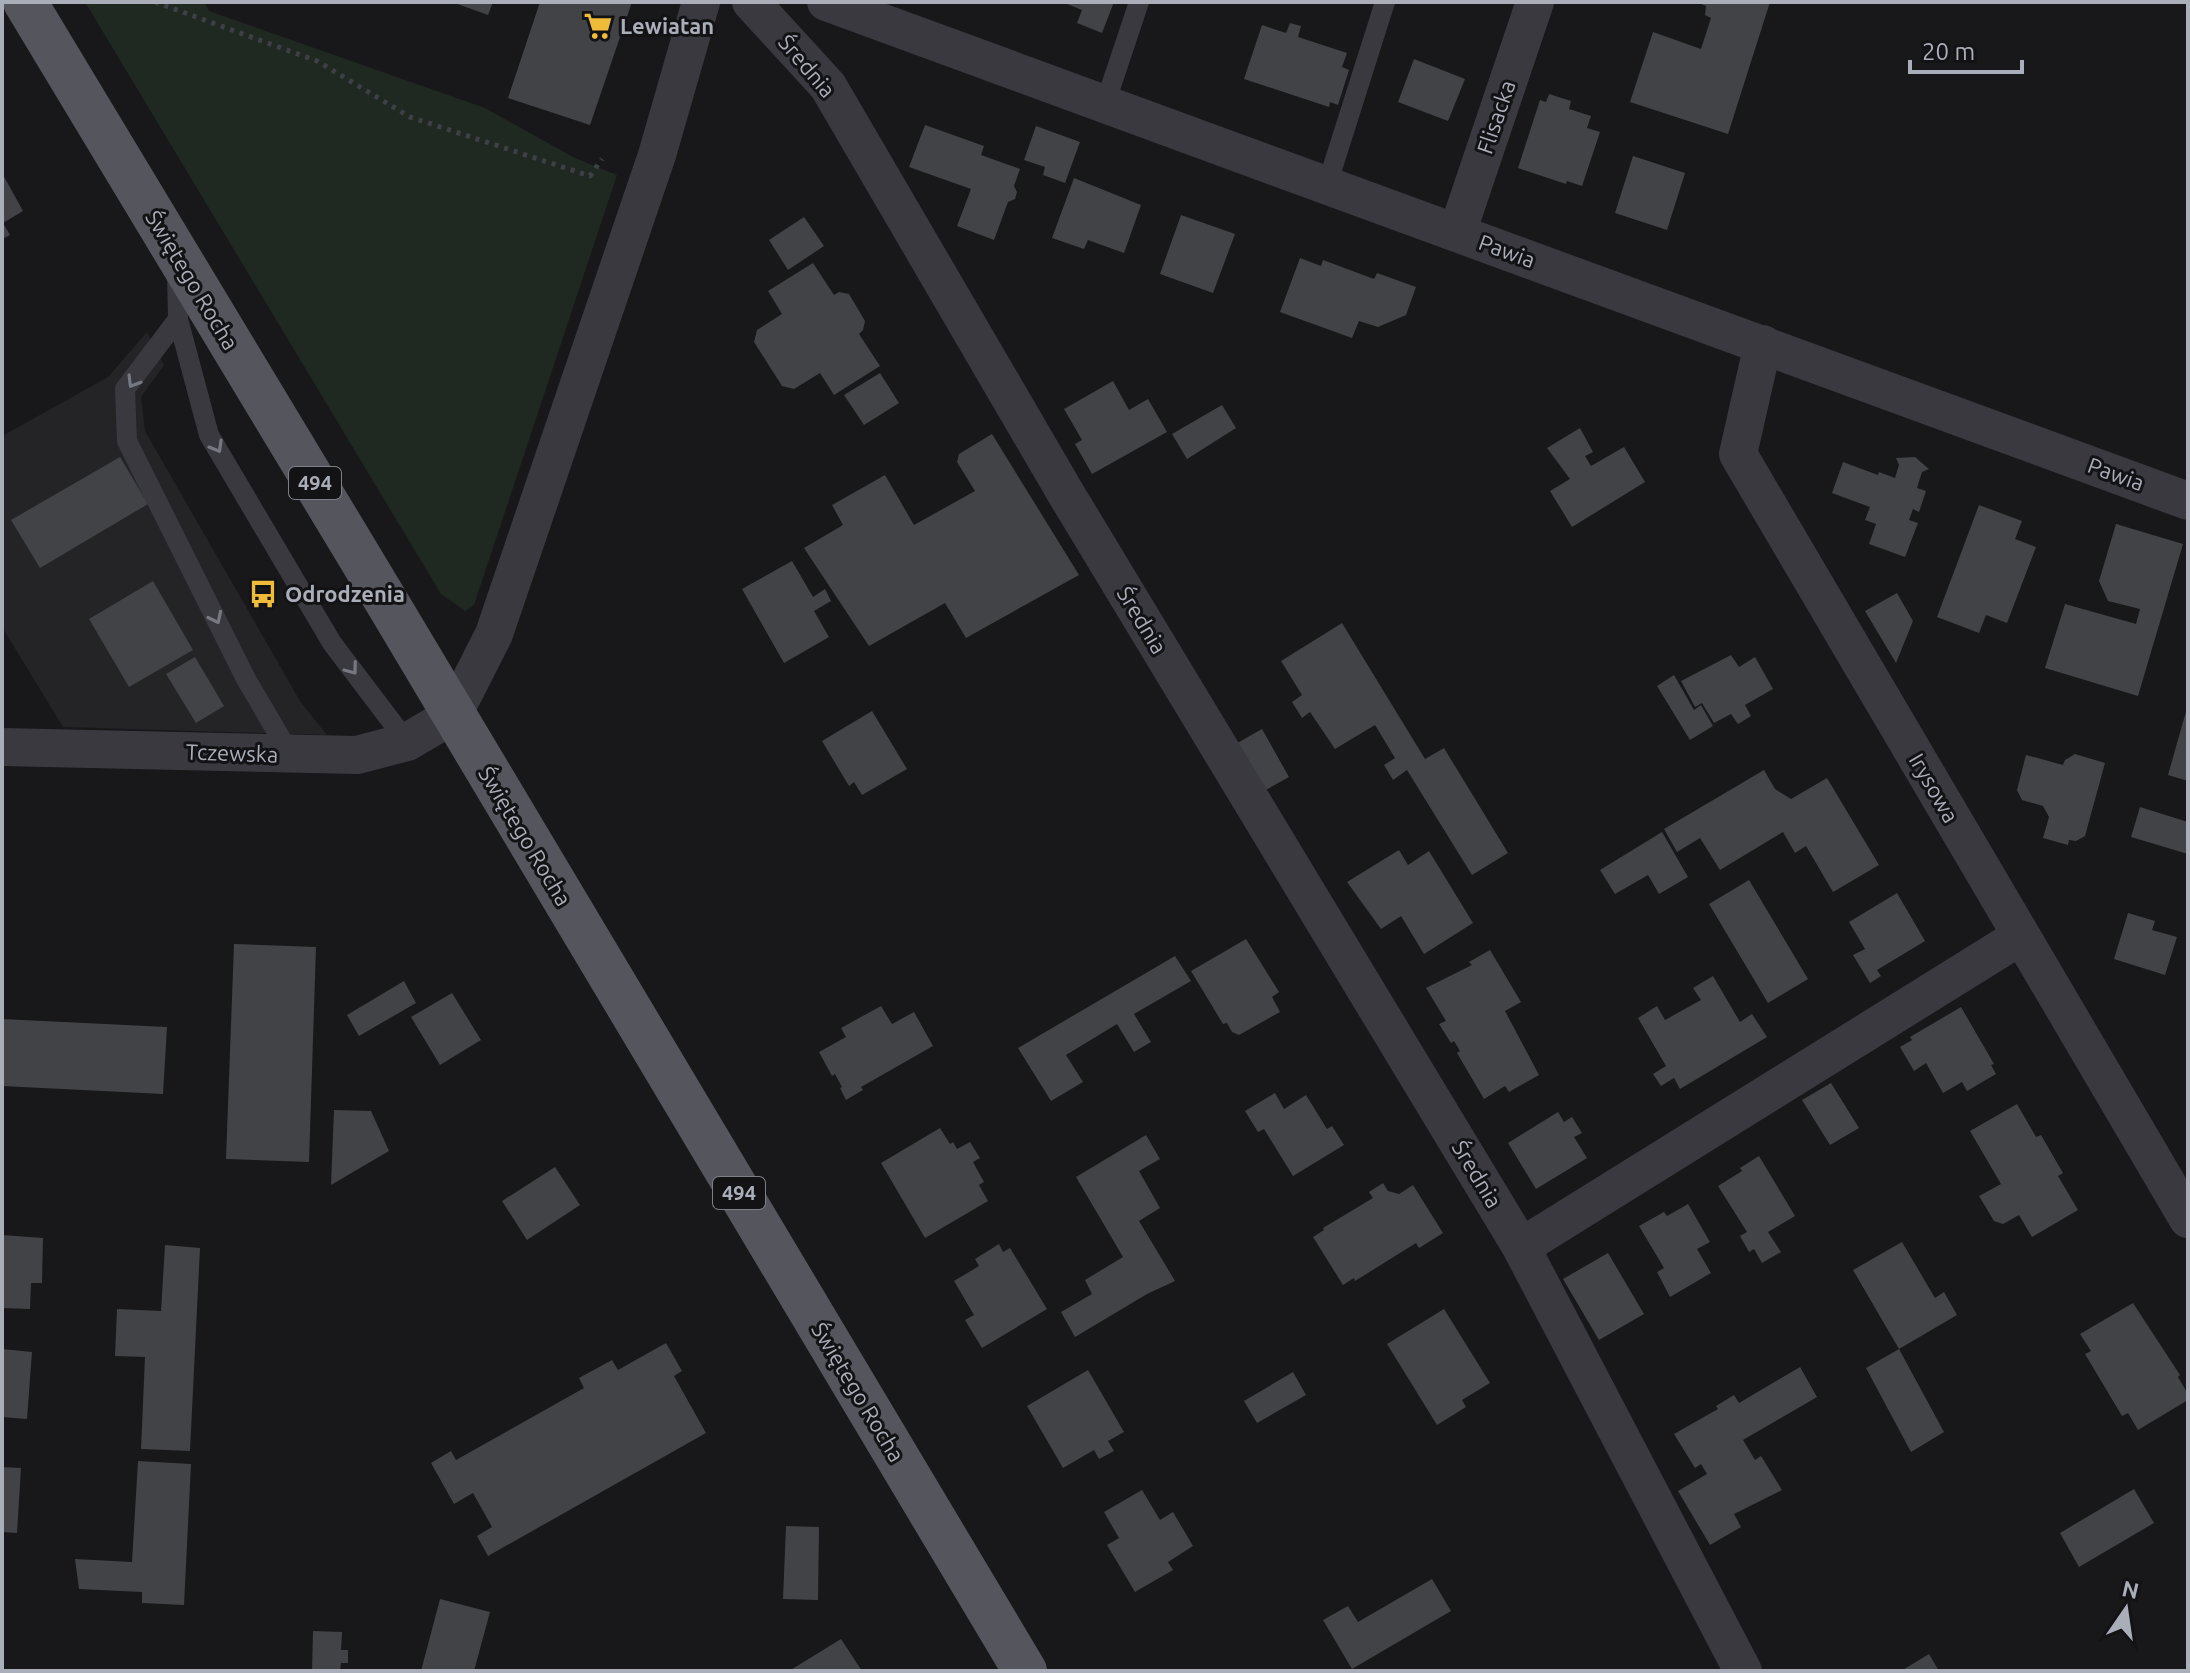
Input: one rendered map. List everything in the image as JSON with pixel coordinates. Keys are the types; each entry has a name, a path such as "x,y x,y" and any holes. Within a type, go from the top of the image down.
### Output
{"main road":[{"name":"Świętego Rocha","path":"25,2 1025,1671"}],"street":[{"path":"453,715 494,634 657,155 701,2"},
{"name":"Średnia","path":"751,2 828,86 1065,492 1521,1247 1743,1671"},
{"name":"Pawia","path":"826,2 2188,501"},
{"name":"Flisacka","path":"1457,233 1535,2"},
{"name":"Irysowa","path":"1763,344 1738,454 2188,1219"},
{"name":"Tczewska","path":"2,747 357,755 407,742 453,715"},
{"path":"1521,1247 2021,936"}],"lane":[{"path":"1105,104 1139,2"},
{"path":"1327,185 1385,2"},
{"path":"176,252 178,319 209,435 332,643 407,742"},
{"path":"178,319 125,389 127,441 246,679 290,754"}],"path":[{"path":"155,2 317,61 410,117 590,176 602,159"}],"shaded area":[{"path":"85,2 204,2 209,11 485,108 575,158 617,175 474,605 465,611 441,594"},
{"path":"147,332 164,365 141,397 145,431 300,701 327,735 63,727 2,627 2,433 4,435 108,377"}],"building":[{"path":"452,2 493,2 488,15"},
{"path":"540,2 632,2 590,125 508,98"},
{"path":"1062,2 1114,2 1102,33 1077,23 1082,10"},
{"path":"1696,2 1770,2 1728,134 1630,102 1653,32 1701,49 1711,18 1705,15 1706,6"},
{"path":"1290,23 1301,26 1298,37 1347,53 1342,67 1349,70 1338,105 1330,102 1329,107 1244,79 1262,25 1286,33"},
{"path":"1414,59 1465,79 1448,121 1398,102"},
{"path":"1549,94 1571,101 1569,109 1591,116 1587,128 1600,132 1582,186 1567,181 1566,184 1518,168 1540,100 1546,102"},
{"path":"925,125 984,146 981,155 1020,169 1014,186 1017,192 1015,199 1008,202 994,240 957,226 971,189 909,167"},
{"path":"1036,126 1080,142 1065,183 1043,175 1045,167 1024,160"},
{"path":"1633,156 1685,173 1667,230 1615,213"},
{"path":"2,173 23,211 3,223 10,235 2,239"},
{"path":"1074,178 1141,205 1124,253 1088,240 1084,249 1052,238"},
{"path":"1181,215 1235,234 1213,293 1160,274"},
{"path":"804,217 824,246 788,270 769,240"},
{"path":"1300,258 1321,266 1323,260 1374,279 1377,273 1416,287 1406,315 1378,327 1359,321 1352,338 1280,312"},
{"path":"813,263 834,295 839,292 849,294 865,321 859,334 880,366 834,395 820,373 794,389 782,386 754,342 757,330 782,314 768,291"},
{"path":"880,373 899,403 864,425 844,395"},
{"path":"1113,381 1129,410 1148,399 1167,432 1092,474 1075,444 1082,440 1064,409"},
{"path":"1222,405 1236,428 1187,459 1172,434"},
{"path":"1580,428 1593,452 1585,456 1591,466 1624,447 1645,482 1572,527 1550,491 1570,479 1547,448"},
{"path":"992,434 1079,575 966,638 945,603 869,646 804,548 843,525 832,505 885,475 914,525 975,491 957,462 959,454"},
{"path":"120,457 148,504 40,568 11,520"},
{"path":"1915,457 1929,469 1922,472 1917,488 1926,491 1919,512 1913,509 1909,520 1918,523 1905,557 1869,544 1876,524 1865,520 1870,507 1832,493 1843,462 1895,478 1899,465 1896,458"},
{"path":"1979,505 2022,521 2015,539 2036,547 2007,623 1986,615 1979,633 1937,617"},
{"path":"2116,524 2183,544 2138,696 2045,668 2065,604 2136,624 2140,609 2108,601 2099,581"},
{"path":"792,561 813,597 825,589 831,601 814,611 829,637 784,663 742,589"},
{"path":"153,581 193,650 129,687 89,619"},
{"path":"1897,593 1913,621 1896,663 1865,611"},
{"path":"1342,623 1425,759 1444,748 1508,853 1472,875 1407,770 1393,780 1384,765 1395,758 1375,725 1335,749 1310,712 1302,718 1292,702 1302,695 1281,661"},
{"path":"1731,655 1739,667 1755,657 1773,689 1745,705 1751,716 1738,724 1731,714 1714,723 1702,703 1695,707 1681,681"},
{"path":"195,657 224,706 196,723 166,674"},
{"path":"1674,675 1694,710 1701,705 1713,726 1690,740 1657,686"},
{"path":"2188,709 2188,781 2168,775"},
{"path":"872,711 907,769 862,795 854,782 849,786 822,741"},
{"path":"1262,729 1289,777 1253,797 1225,750"},
{"path":"2075,754 2105,763 2085,836 2076,841 2069,840 2068,845 2043,838 2049,817 2043,806 2022,800 2017,790 2026,755 2063,765"},
{"path":"1764,770 1775,789 1791,799 1827,778 1879,865 1833,892 1806,846 1795,853 1783,832 1720,870 1700,838 1677,852 1664,829"},
{"path":"2140,807 2188,822 2188,854 2131,837"},
{"path":"1662,832 1688,877 1659,894 1648,875 1615,894 1600,870"},
{"path":"1399,850 1408,865 1429,851 1473,923 1424,954 1401,916 1381,929 1347,882"},
{"path":"1749,880 1808,979 1768,1003 1709,904"},
{"path":"1897,893 1925,941 1877,970 1881,976 1870,983 1853,955 1865,949 1849,922"},
{"path":"2128,913 2155,921 2152,930 2177,937 2165,975 2114,959"},
{"path":"1246,939 1279,992 1272,997 1280,1012 1239,1035 1232,1032 1227,1023 1223,1024 1191,971"},
{"path":"234,944 316,947 309,1162 226,1159"},
{"path":"1490,950 1521,1002 1505,1011 1539,1075 1509,1092 1505,1086 1484,1099 1457,1053 1460,1051 1454,1041 1451,1043 1439,1024 1446,1021 1426,988 1472,965 1469,962"},
{"path":"1175,956 1191,981 1134,1014 1151,1042 1134,1052 1117,1024 1066,1055 1083,1082 1051,1101 1018,1048"},
{"path":"1713,976 1740,1022 1752,1014 1767,1037 1680,1089 1674,1078 1661,1086 1653,1074 1666,1066 1638,1018 1657,1006 1665,1020 1701,1000 1693,988"},
{"path":"404,981 416,1003 359,1036 347,1015"},
{"path":"452,993 481,1040 440,1065 411,1017"},
{"path":"881,1006 892,1024 914,1012 933,1046 861,1087 863,1090 846,1100 835,1074 832,1076 819,1052 846,1037 841,1028"},
{"path":"1961,1007 1994,1064 1991,1065 1996,1074 1967,1091 1962,1082 1943,1093 1926,1063 1914,1071 1900,1047 1912,1040 1910,1037"},
{"path":"2,1019 167,1027 163,1094 2,1086"},
{"path":"1831,1083 1859,1128 1830,1145 1802,1100"},
{"path":"1275,1093 1284,1109 1306,1095 1327,1129 1332,1126 1344,1145 1293,1176 1264,1129 1258,1132 1245,1111"},
{"path":"2017,1104 2036,1137 2041,1135 2063,1173 2058,1176 2078,1210 2032,1237 2019,1215 2003,1224 1994,1221 1979,1196 2001,1184 1970,1131"},
{"path":"334,1110 371,1111 389,1151 331,1185"},
{"path":"1558,1112 1564,1122 1572,1117 1582,1133 1574,1137 1587,1158 1536,1189 1508,1143"},
{"path":"940,1128 957,1149 970,1142 980,1158 973,1162 984,1182 979,1185 988,1201 925,1238 881,1163"},
{"path":"1146,1135 1160,1159 1139,1171 1160,1208 1139,1221 1175,1281 1075,1337 1061,1312 1092,1294 1085,1280 1123,1257 1076,1177"},
{"path":"1759,1156 1795,1216 1768,1232 1781,1252 1762,1263 1754,1249 1749,1252 1740,1236 1747,1232 1718,1186"},
{"path":"555,1167 580,1205 527,1240 502,1201"},
{"path":"1383,1183 1388,1191 1399,1194 1413,1185 1443,1233 1419,1248 1416,1243 1355,1281 1354,1278 1343,1285 1313,1237 1373,1198 1369,1192"},
{"path":"1688,1204 1710,1242 1697,1249 1711,1273 1670,1297 1657,1272 1664,1268 1639,1226 1664,1212 1667,1216"},
{"path":"2,1235 43,1238 42,1283 31,1283 30,1309 2,1308"},
{"path":"1902,1242 1935,1298 1944,1292 1957,1315 1899,1349 1853,1270"},
{"path":"999,1244 1003,1252 1010,1248 1047,1309 982,1348 965,1320 974,1315 954,1281 979,1266 975,1259"},
{"path":"165,1245 200,1248 190,1451 141,1449 145,1357 115,1356 117,1309 161,1311"},
{"path":"1608,1253 1644,1314 1599,1340 1563,1279"},
{"path":"2133,1303 2180,1375 2178,1377 2188,1394 2188,1400 2138,1430 2128,1413 2122,1416 2085,1354 2091,1351 2080,1334"},
{"path":"1444,1309 1490,1383 1462,1400 1466,1407 1437,1425 1387,1344"},
{"path":"666,1343 682,1371 674,1376 706,1433 488,1556 477,1536 492,1527 473,1493 454,1504 431,1463 451,1451 456,1460 584,1388 579,1378 612,1360 618,1370"},
{"path":"2,1349 32,1352 27,1419 2,1417"},
{"path":"1899,1349 1944,1432 1911,1452 1866,1368"},
{"path":"1800,1367 1817,1397 1743,1440 1755,1460 1761,1456 1782,1490 1734,1514 1741,1527 1710,1545 1678,1491 1707,1474 1701,1464 1695,1468 1674,1434 1718,1409 1716,1406 1734,1395 1739,1403"},
{"path":"1088,1370 1124,1432 1108,1441 1114,1451 1099,1459 1094,1450 1063,1468 1027,1406"},
{"path":"1293,1372 1306,1395 1257,1423 1244,1401"},
{"path":"138,1461 191,1464 184,1605 142,1603 142,1592 79,1589 75,1559 132,1562"},
{"path":"2,1467 21,1468 17,1533 2,1532"},
{"path":"2134,1489 2154,1523 2079,1567 2060,1533"},
{"path":"1142,1490 1160,1520 1173,1512 1193,1546 1168,1562 1173,1570 1135,1592 1107,1545 1119,1538 1104,1512"},
{"path":"786,1526 819,1527 818,1600 783,1599"},
{"path":"1432,1579 1451,1611 1352,1669 1323,1620 1348,1606 1358,1622"},
{"path":"440,1599 490,1612 474,1671 421,1671"},
{"path":"313,1631 342,1632 341,1650 348,1650 348,1663 341,1663 340,1671 312,1671"},
{"path":"841,1639 862,1671 789,1671"},
{"path":"1929,1654 1939,1671 1901,1671"}],"place":[{"name":"Lewiatan","path":"598,26"},
{"name":"Odrodzenia","path":"263,594"}]}
